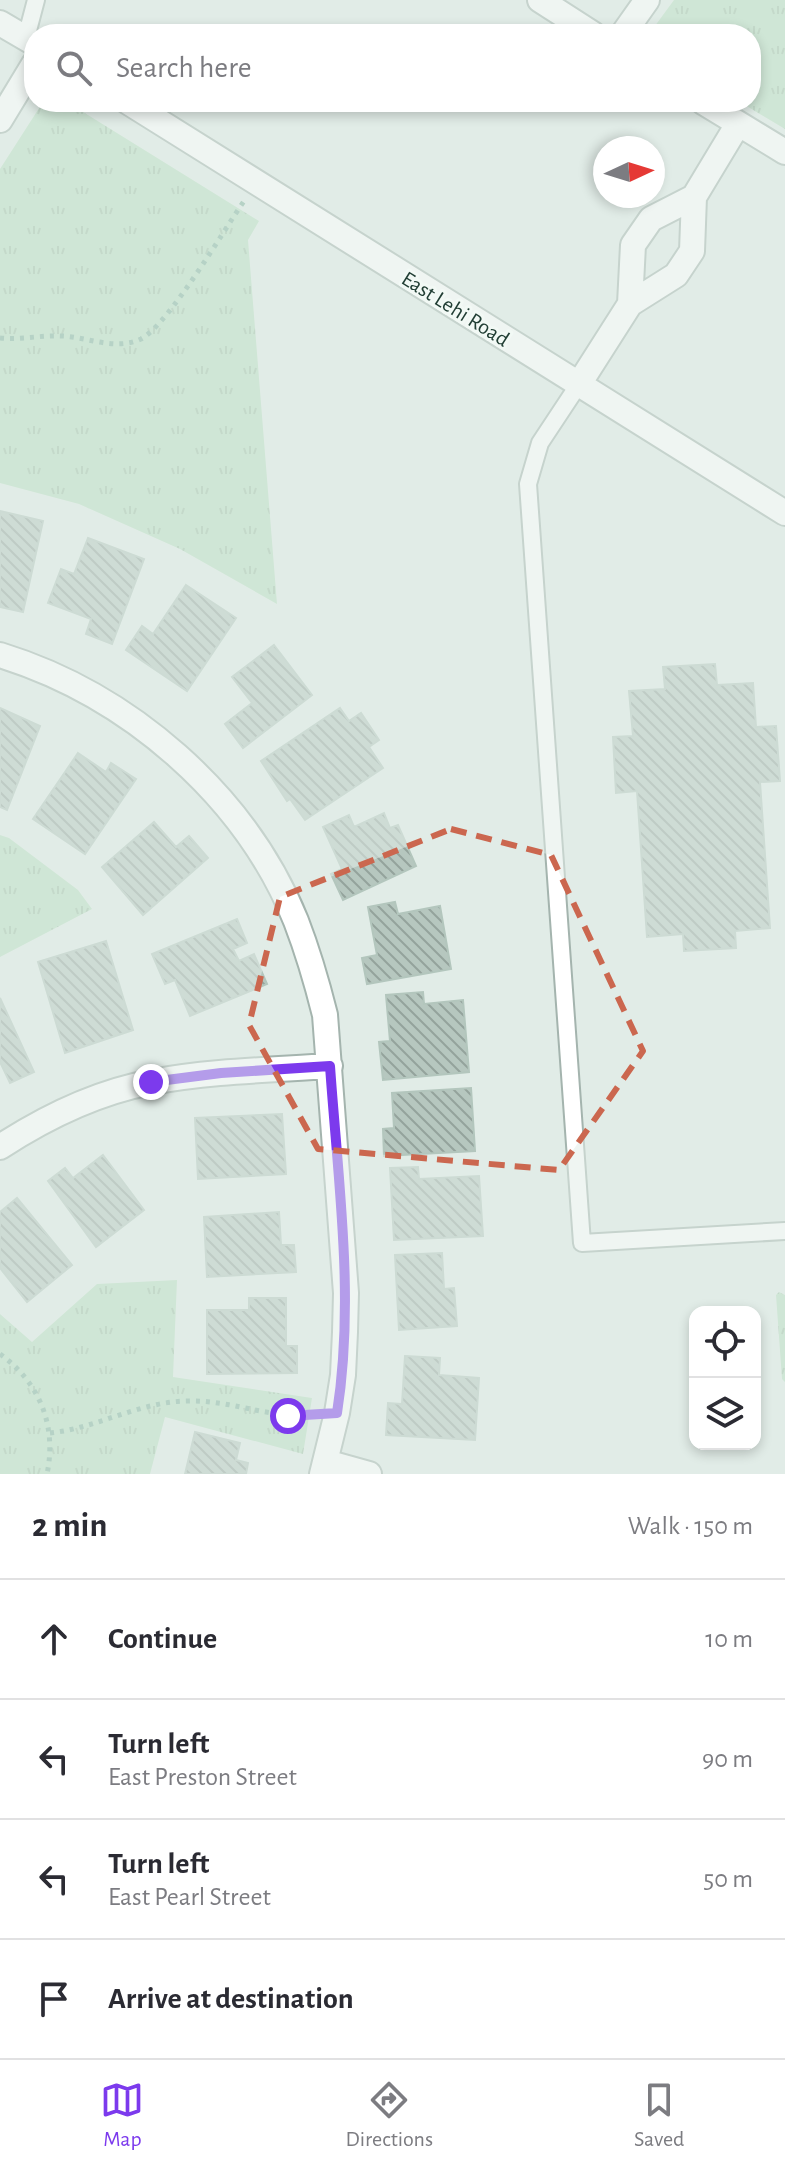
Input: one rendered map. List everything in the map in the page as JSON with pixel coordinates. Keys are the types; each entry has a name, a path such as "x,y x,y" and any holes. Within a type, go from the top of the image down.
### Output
{"street":[{"path":"540,0 577,24"},
{"path":"630,24 647,0"},
{"path":"0,120 24,80"},
{"name":"East Lehi Road","path":"144,112 785,513"},
{"path":"719,112 785,152"},
{"path":"579,384 630,304 676,275 692,251 694,197 738,124"},
{"path":"630,304 633,245 651,219 694,197"},
{"path":"0,655 90,694 131,719 180,757 212,790 248,836 273,875 295,919 325,1015 346,1293 343,1375 324,1468 369,1474"},
{"path":"0,1147 28,1129 72,1108 112,1092 151,1082 221,1073 330,1066"}],"lane":[{"path":"14,36 36,0"},
{"path":"579,384 540,443 528,484 582,1243 785,1231"}],"path":[{"path":"0,338 60,336 94,342 127,343 140,339 152,331 176,302 256,182"},
{"path":"0,1354 27,1378 47,1415 51,1448 47,1474"},
{"path":"50,1433 73,1431 137,1409 190,1401 288,1416 337,1413"}],"highlighted area":[{"path":"451,829 551,855 643,1051 559,1170 318,1149 249,1025 280,897"}],"green space":[{"path":"674,0 785,0 785,129 757,112 761,112 761,24 656,24"},
{"path":"37,112 83,112 259,221 248,240 277,604 180,549 79,504 0,483 0,169"},
{"path":"0,835 9,838 78,890 92,909 0,957"},
{"path":"177,1280 173,1377 312,1398 303,1454 165,1417 150,1474 0,1474 0,1314 32,1342 97,1284"},
{"path":"779,1292 785,1295 785,1382 782,1379 776,1295"}],"building":[{"path":"0,511 43,521 23,612 0,607"},
{"path":"88,538 144,559 112,644 86,634 91,619 48,603 61,569 74,574"},
{"path":"186,585 236,618 187,691 126,650 142,626 153,634"},
{"path":"274,645 312,695 243,748 225,724 252,703 232,677"},
{"path":"715,664 717,685 753,683 756,727 776,726 780,781 760,782 770,928 735,931 736,948 684,951 683,934 647,937 637,791 616,793 613,737 633,736 629,691 665,689 663,667"},
{"path":"0,708 40,726 7,810 0,807"},
{"path":"340,708 349,721 361,713 379,740 369,747 383,768 305,820 290,799 287,801 261,761"},
{"path":"78,753 106,772 111,763 136,779 85,854 33,819"},
{"path":"384,813 390,828 398,825 416,866 343,900 331,874 342,869 323,827 349,815 354,827"},
{"path":"154,822 176,847 189,836 208,858 143,915 102,867"},
{"path":"395,902 398,914 440,906 451,969 367,984 362,958 377,955 368,907"},
{"path":"237,919 247,943 233,949 239,961 254,954 267,984 190,1016 175,980 165,984 152,954"},
{"path":"106,941 133,1030 65,1053 38,962"},
{"path":"423,992 424,1004 463,1000 469,1072 383,1080 379,1042 390,1041 386,995"},
{"path":"0,998 34,1072 10,1083 0,1062"},
{"path":"471,1088 475,1151 384,1156 383,1129 394,1128 392,1093"},
{"path":"282,1114 286,1174 198,1179 195,1118"},
{"path":"103,1155 144,1210 96,1247 48,1181 65,1168 73,1178"},
{"path":"418,1167 419,1179 479,1176 483,1236 394,1240 390,1168"},
{"path":"17,1198 72,1265 27,1302 0,1268 0,1212"},
{"path":"279,1212 281,1245 294,1245 296,1272 207,1277 204,1217"},
{"path":"442,1253 444,1289 454,1288 457,1326 399,1330 395,1255"},
{"path":"249,1298 286,1298 286,1346 297,1346 297,1373 207,1374 207,1310 249,1310"},
{"path":"405,1356 440,1358 439,1375 479,1378 475,1440 386,1435 388,1403 402,1404"},
{"path":"195,1432 240,1443 236,1460 248,1463 246,1474 185,1474"}],"route":[{"path":"151,1082 221,1073 330,1066 346,1293 343,1375 337,1413 288,1416"}]}
